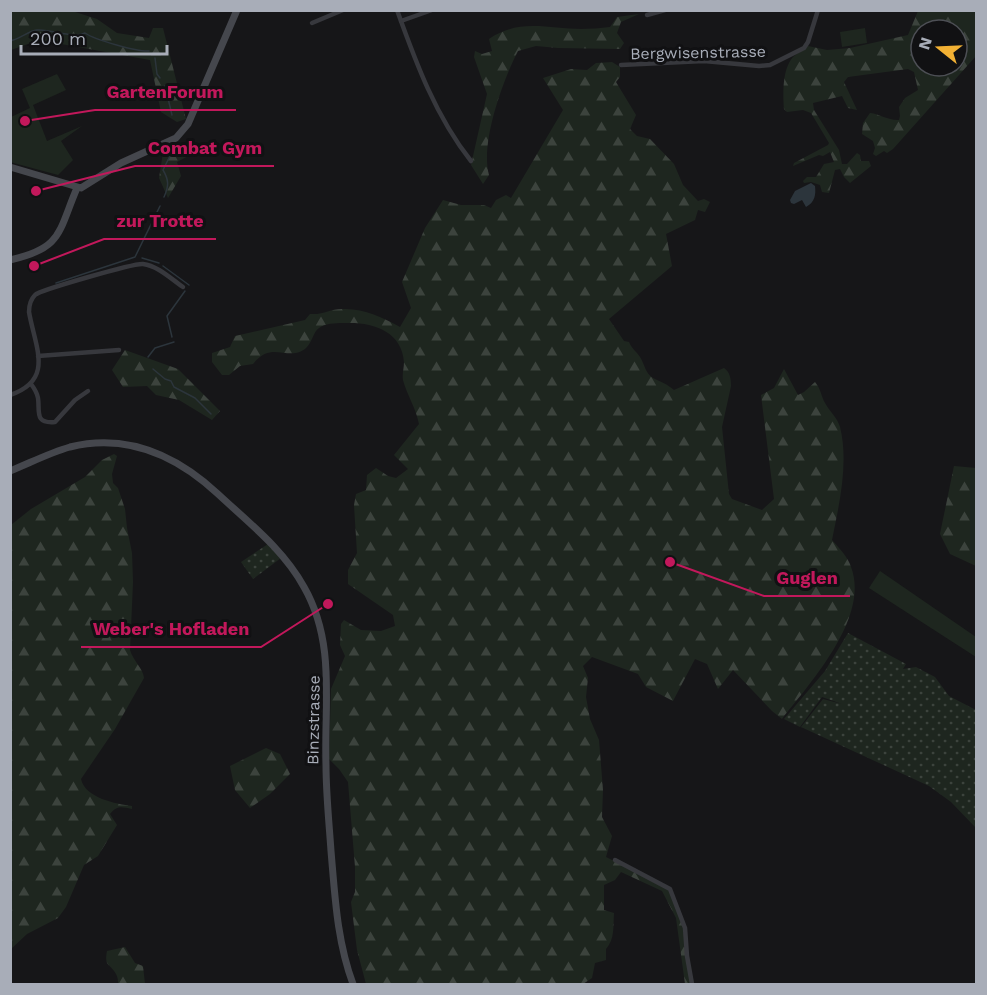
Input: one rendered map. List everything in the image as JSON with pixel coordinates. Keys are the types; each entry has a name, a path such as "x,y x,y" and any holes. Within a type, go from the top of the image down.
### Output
{"main road":[{"path":"10,167 77,188 85,187 121,163 176,138 184,131 237,10"},
{"path":"10,260 38,253 47,248 62,226 77,188"},
{"name":"Binzstrasse","path":"10,471 70,447 120,443 145,448 165,456 206,482 287,561 308,595 321,629 327,663 326,781 337,925 353,984"}],"street":[{"path":"312,23 343,10"},
{"path":"397,10 430,92 451,133 471,161"},
{"path":"401,21 432,10"},
{"path":"647,15 664,10"},
{"name":"Bergwisenstrasse","path":"621,65 700,61 770,65 804,48 818,10"},
{"path":"10,395 31,384 39,369 29,307 36,294 42,290 136,264 158,269 183,287"},
{"path":"38,356 119,350"},
{"path":"31,384 37,393 39,416 48,423 54,422 75,400 88,391"},
{"path":"615,860 670,889 685,928 687,956 693,984"}],"green space":[{"path":"11,11 72,11 97,19 117,33 149,38 153,28 163,28 186,119 177,122 161,112 150,60 39,40 11,50"},
{"path":"918,11 976,11 976,56 969,64 969,18 915,18"},
{"path":"639,14 621,22 617,33 624,43 620,49 536,46 518,51 494,112 488,146 489,175 483,184 471,165 487,94 474,57 475,51 482,54 492,51 489,39 512,29 534,26 581,29 610,27 617,17"},
{"path":"865,28 867,43 842,47 840,32"},
{"path":"909,33 909,70 848,77 844,82 857,110 848,108 842,96 813,103 814,110 839,150 842,164 847,164 857,153 861,161 869,161 871,166 850,183 840,169 835,170 829,193 822,192 820,185 803,181 807,177 816,177 824,164 834,162 830,152 793,166 794,163 829,143 811,113 803,110 787,112 784,109 785,75 789,62 808,46 827,50 850,48 908,35"},
{"path":"612,62 620,67 620,77 616,82 636,115 630,129 637,136 650,139 674,164 683,185 698,201 704,199 710,202 705,212 698,210 695,220 666,234 672,266 609,319 624,341 629,342 639,355 650,376 674,390 724,368 728,372 731,386 722,427 729,494 732,499 762,510 774,499 761,395 774,388 784,369 798,395 815,382 825,403 839,423 843,441 842,484 832,540 846,556 851,567 855,586 852,607 845,627 822,668 782,719 733,670 718,689 707,664 695,659 673,701 646,687 638,674 592,657 583,666 588,678 586,697 590,719 599,740 603,790 602,817 612,836 606,857 670,889 681,916 692,984 685,984 676,918 662,891 621,872 615,880 604,885 604,910 614,913 613,932 606,949 606,960 595,963 592,978 583,984 366,984 357,950 351,902 355,892 355,867 348,782 329,759 331,689 345,656 340,645 341,624 344,620 361,630 381,631 395,626 393,615 348,584 348,570 357,553 354,505 356,494 366,490 367,475 376,468 396,478 408,469 394,455 419,424 403,380 402,352 393,337 378,328 360,323 342,323 319,328 308,346 300,352 267,353 253,364 240,366 229,375 222,375 212,362 212,353 230,347 235,336 305,320 310,314 338,309 365,312 400,327 411,308 402,282 425,228 443,200 461,205 484,205 491,208 496,200 506,195 511,198 563,110 543,78 571,69 587,70 596,63"},
{"path":"57,74 66,90 33,105 47,141 82,126 61,141 73,160 58,175 10,162 11,117 30,108 22,89"},
{"path":"915,78 956,78 893,149 876,156 873,154 875,148 873,141 862,134 863,123 870,113 899,120 899,107 905,98 918,90"},
{"path":"185,143 190,155 177,162 181,176 168,198 159,178 163,153"},
{"path":"125,350 178,369 220,411 212,420 179,400 156,395 147,386 123,387 112,370"},
{"path":"114,454 117,456 112,474 113,483 118,488 125,509 132,553 130,650 144,678 115,729 81,779 88,791 110,802 132,806 132,809 117,808 110,814 117,825 98,856 84,865 66,907 58,918 27,934 11,949 11,525 31,509 85,477 102,460"},
{"path":"954,466 976,468 976,566 950,554 940,534"},
{"path":"268,544 281,558 253,579 241,562"},
{"path":"880,571 976,637 976,657 869,588"},
{"path":"848,633 906,664 903,669 916,667 935,677 949,696 976,710 976,828 951,802 929,786 801,727 823,699 842,704 822,697 800,727 784,719 825,671"},
{"path":"266,748 280,754 290,774 270,794 250,808 235,790 230,766"},
{"path":"125,947 135,963 143,966 145,984 118,984 117,975 107,962 106,956 107,951"}],"shaded area":[{"path":"811,183 815,189 811,203 806,207 802,200 791,203 790,200 795,191"}],"waterway":[{"path":"10,41 37,30 74,35 85,33 117,45 149,51"},
{"path":"155,58 157,74 160,78"},
{"path":"165,86 172,115"},
{"path":"164,197 168,183 163,170 174,148"},
{"path":"56,283 135,257 160,206"},
{"path":"142,258 159,263"},
{"path":"163,266 189,285"},
{"path":"172,337 167,316 185,291"},
{"path":"148,357 155,348 174,342"},
{"path":"153,369 171,381 174,387 195,398 211,414"}],"place":[{"name":"GartenForum","path":"25,121"},
{"name":"Combat Gym","path":"36,191"},
{"name":"zur Trotte","path":"34,266"},
{"name":"Guglen","path":"670,562"},
{"name":"Weber's Hofladen","path":"328,604"}]}
